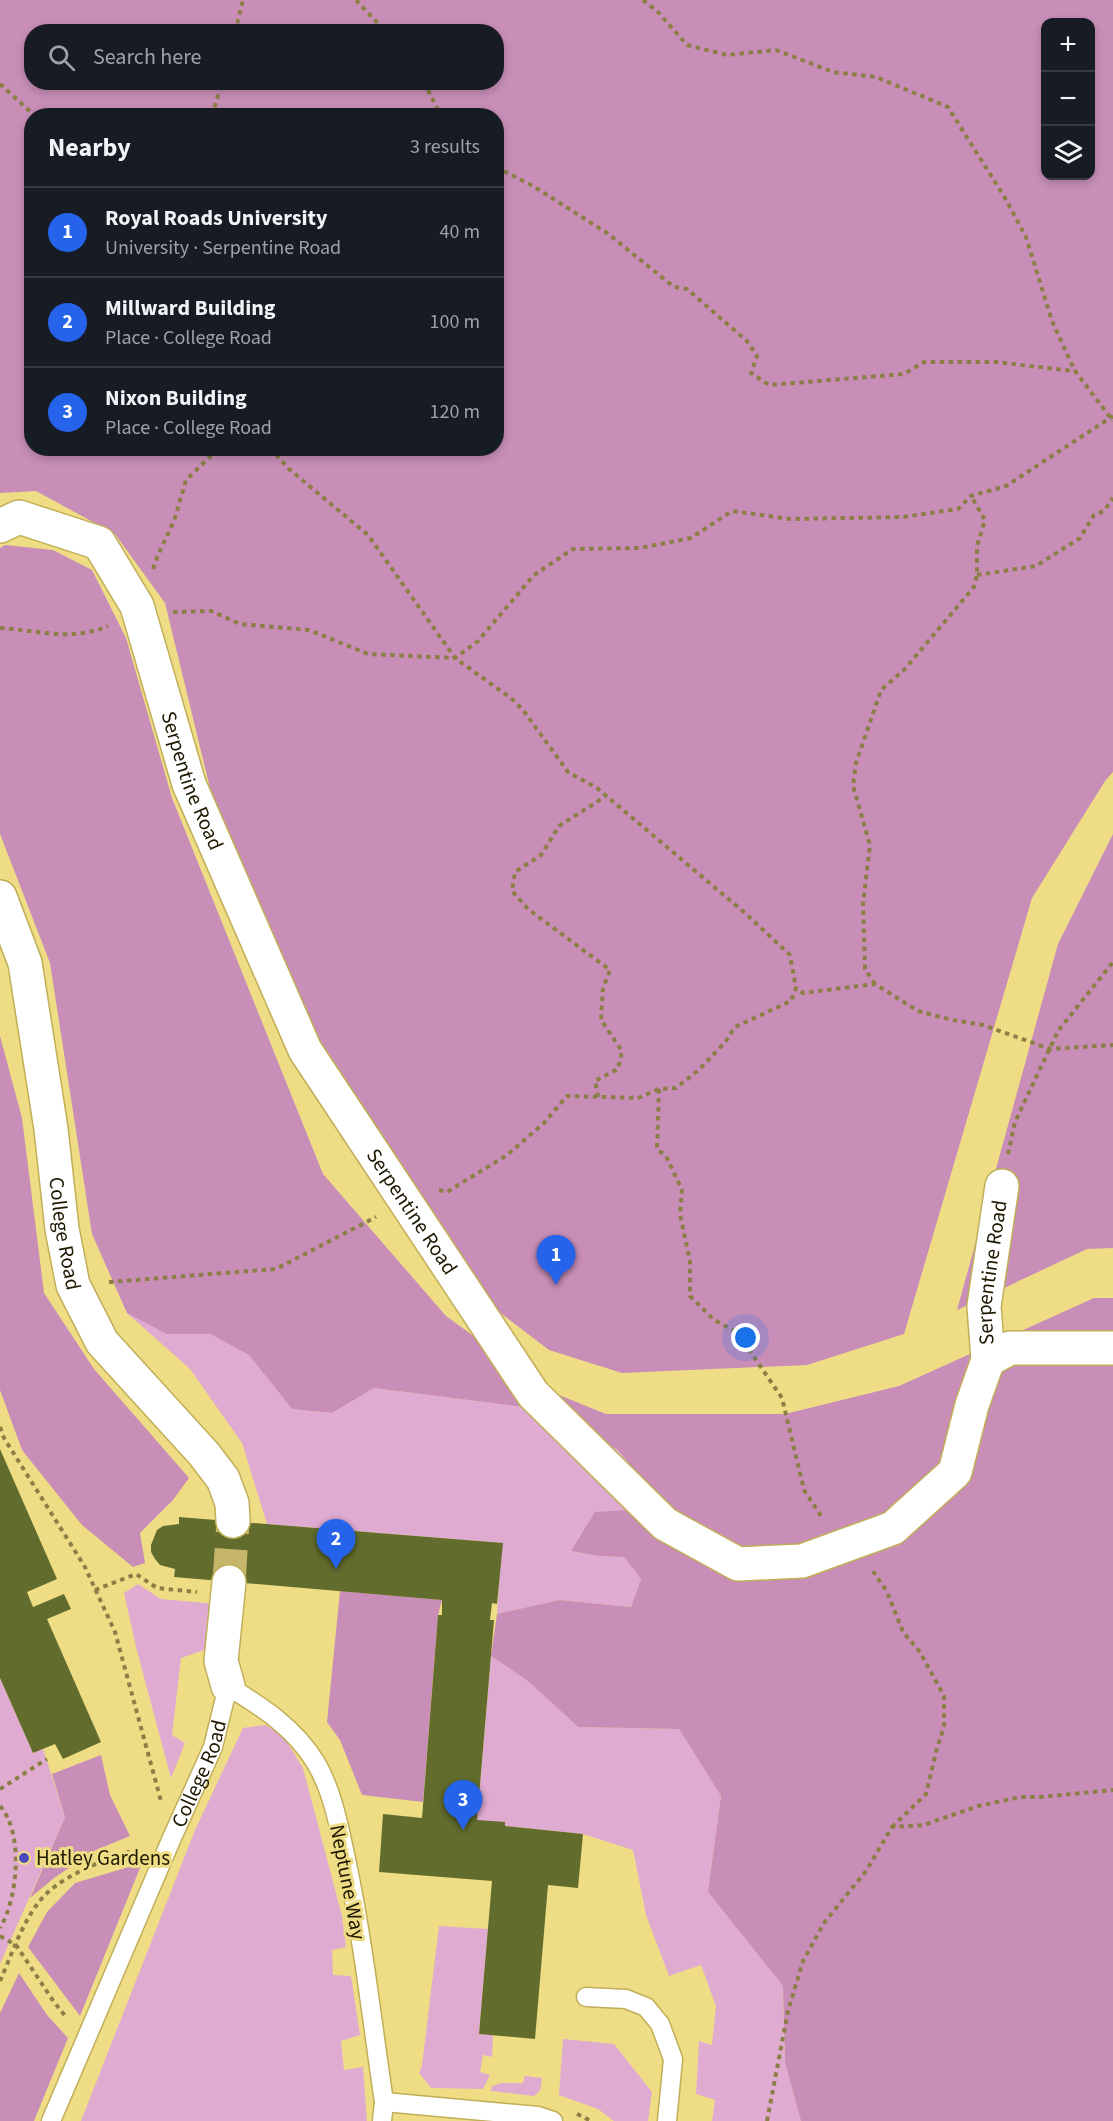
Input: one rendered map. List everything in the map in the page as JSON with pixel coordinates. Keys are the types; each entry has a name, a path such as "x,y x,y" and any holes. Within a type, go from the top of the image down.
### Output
{"street":[{"name":"Serpentine Road","path":"0,526 19,517 99,543 139,612 189,784 305,1050 533,1394 665,1524 738,1564 802,1561 893,1528 955,1472 972,1405 988,1360 984,1306 1002,1186"},
{"name":"College Road","path":"0,897 25,963 51,1128 62,1229 73,1285 102,1342 204,1454 223,1479 232,1503 233,1521"},
{"name":"Serpentine Road","path":"988,1360 1010,1348 1113,1348"},
{"name":"College Road","path":"228,1686 221,1661 229,1582"}],"lane":[{"name":"College Road","path":"51,2121 213,1747 228,1686"},
{"name":"Neptune Way","path":"228,1686 273,1715 297,1738 316,1764 328,1790 352,1891 384,2102 382,2121"},
{"path":"586,1997 636,2003 646,2007 660,2024 673,2059 667,2121"},
{"path":"384,2102 538,2116 553,2121"}],"path":[{"path":"237,24 243,0"},
{"path":"356,0 378,24"},
{"path":"0,628 69,636 95,632 139,612 211,611 240,624 309,630 368,654 455,658 478,640 534,575 573,549 640,548 691,538 732,511 790,519 903,517 958,509 971,496 1006,486 1112,418 1075,371 1052,321 1026,237 1005,198 948,107 876,77 833,72 776,50 727,55 687,45 658,12 643,0"},
{"path":"0,84 26,108"},
{"path":"214,108 220,90"},
{"path":"428,90 437,108"},
{"path":"504,171 533,186 607,233 674,287 687,289 747,340 757,356 751,373 769,385 904,374 924,362 995,362 1075,371"},
{"path":"139,612 158,555 174,521 186,480 211,456"},
{"path":"73,1285 276,1269 428,1188 447,1192 507,1155 544,1123 567,1096 638,1098 659,1089 676,1088 700,1069 726,1041 735,1026 791,1001 796,988 790,955 745,913 597,788 568,772 523,710 512,699 455,658 368,535 289,469 277,456"},
{"path":"971,496 985,520 977,546 977,575 974,587 904,670 882,690 855,763 853,786 870,845 863,904 865,969 875,984 918,1011 952,1020 983,1024 1050,1049 1113,1045"},
{"path":"977,575 1036,566 1080,538 1094,515 1104,511 1113,498"},
{"path":"598,1097 595,1081 618,1069 622,1052 601,1020 603,988 610,970 528,909 512,891 515,872 541,855 559,826 606,796"},
{"path":"1002,1186 1015,1122 1058,1031 1113,962"},
{"path":"796,988 803,993 875,984"},
{"path":"659,1089 657,1149 666,1156 682,1190 680,1214 690,1261 690,1296 714,1320 737,1332 782,1398 804,1490 842,1546 870,1567 887,1592 903,1632 920,1652 944,1696 944,1726 926,1794 892,1827 866,1871 824,1923 803,1961 788,2011 767,2121"},
{"path":"0,1427 4,1438 85,1567 115,1632 171,1840 119,1854 72,1876 46,1894 26,1922 0,1981"},
{"path":"96,1590 136,1574 148,1584 164,1589"},
{"path":"0,1789 46,1759"},
{"path":"892,1827 924,1825 978,1806 1021,1797 1113,1790"},
{"path":"0,1806 6,1812 16,1846 16,1876 0,1928"},
{"path":"0,1936 16,1945 54,2002"},
{"path":"576,2113 591,2121"}],"shaded area":[{"path":"0,0 1113,0 1113,772 1105,781 1032,898 904,1334 807,1365 622,1373 549,1350 477,1295 354,1129 210,788 165,603 115,534 36,491 0,493"},
{"path":"5,545 53,550 92,570 126,638 172,798 323,1174 446,1316 549,1391 606,1414 785,1414 899,1386 1094,1298 1113,1298 1113,2121 801,2121 785,2062 783,1986 708,1892 721,1796 679,1729 578,1727 528,1681 491,1656 497,1614 559,1600 631,1607 641,1579 624,1557 598,1556 571,1551 595,1512 630,1510 647,1486 618,1450 539,1409 374,1388 332,1413 292,1409 249,1355 210,1334 167,1334 127,1313 92,1234 50,963 0,834 0,548"},
{"path":"1113,834 1113,1248 1087,1249 957,1310 1058,944"},
{"path":"0,1036 22,1118 44,1293 94,1369 189,1478 173,1500 140,1533 145,1563 133,1567 82,1525 22,1450 0,1390"},
{"path":"127,1313 210,1334 249,1355 292,1409 332,1413 374,1388 539,1409 618,1450 647,1486 630,1510 571,1551 598,1556 624,1557 641,1579 631,1607 559,1600 497,1614 502,1543 267,1524 242,1443 190,1369"},
{"path":"138,1584 161,1599 216,1604 207,1649 181,1658 172,1735 185,1743 171,1778 124,1593"},
{"path":"340,1591 442,1600 438,1615 423,1802 362,1795 340,1740 327,1722"},
{"path":"491,1656 528,1681 578,1727 679,1729 721,1796 708,1892 783,1986 785,2062 801,2121 712,2121 715,2100 696,2094 699,2041 712,2045 716,2006 701,1965 669,1976 646,1915 633,1850 583,1834 505,1826 477,1820"},
{"name":"Hatley Gardens","path":"0,1678 33,1753 43,1749 65,1817 0,1964"},
{"path":"266,1725 284,1737 303,1768 342,1916 346,1947 332,1950 333,1975 351,1976 360,2035 341,2041 344,2070 363,2067 367,2121 81,2121 195,1830 243,1728"},
{"path":"101,1755 110,1795 130,1836 96,1850 54,1878 30,1898 65,1817 52,1774"},
{"path":"142,1863 80,2016 28,1947 47,1912 75,1883"},
{"path":"439,1926 488,1929 479,2034 493,2035 492,2057 483,2055 480,2072 490,2075 483,2089 431,2088 419,2073 422,2065"},
{"path":"19,1973 47,2015 68,2038 34,2121 0,2121 0,2013"},
{"path":"563,2039 614,2044 652,2092 648,2121 614,2121 598,2109 559,2095"},
{"path":"525,2076 542,2078 540,2091 534,2096 491,2091 492,2086 502,2083 523,2083"}],"building":[{"path":"0,1449 57,1579 27,1592 33,1607 64,1594 71,1609 47,1619 101,1742 63,1759 55,1744 33,1753 0,1678"},
{"path":"179,1517 503,1543 497,1604 492,1603 490,1620 494,1620 477,1820 505,1822 505,1826 583,1834 578,1888 548,1885 535,2039 479,2034 492,1881 379,1872 383,1814 422,1818 438,1615 442,1615 442,1600 174,1577 175,1569 160,1565 151,1552 151,1545 157,1530 163,1526 179,1524"}],"tunnel":[{"path":"229,1582 233,1521"}],"place":[{"name":"Royal Roads University","path":"556,1285"},
{"name":"Millward Building","path":"336,1569"},
{"name":"Nixon Building","path":"463,1830"},
{"name":"Hatley Gardens","path":"24,1858"}]}
